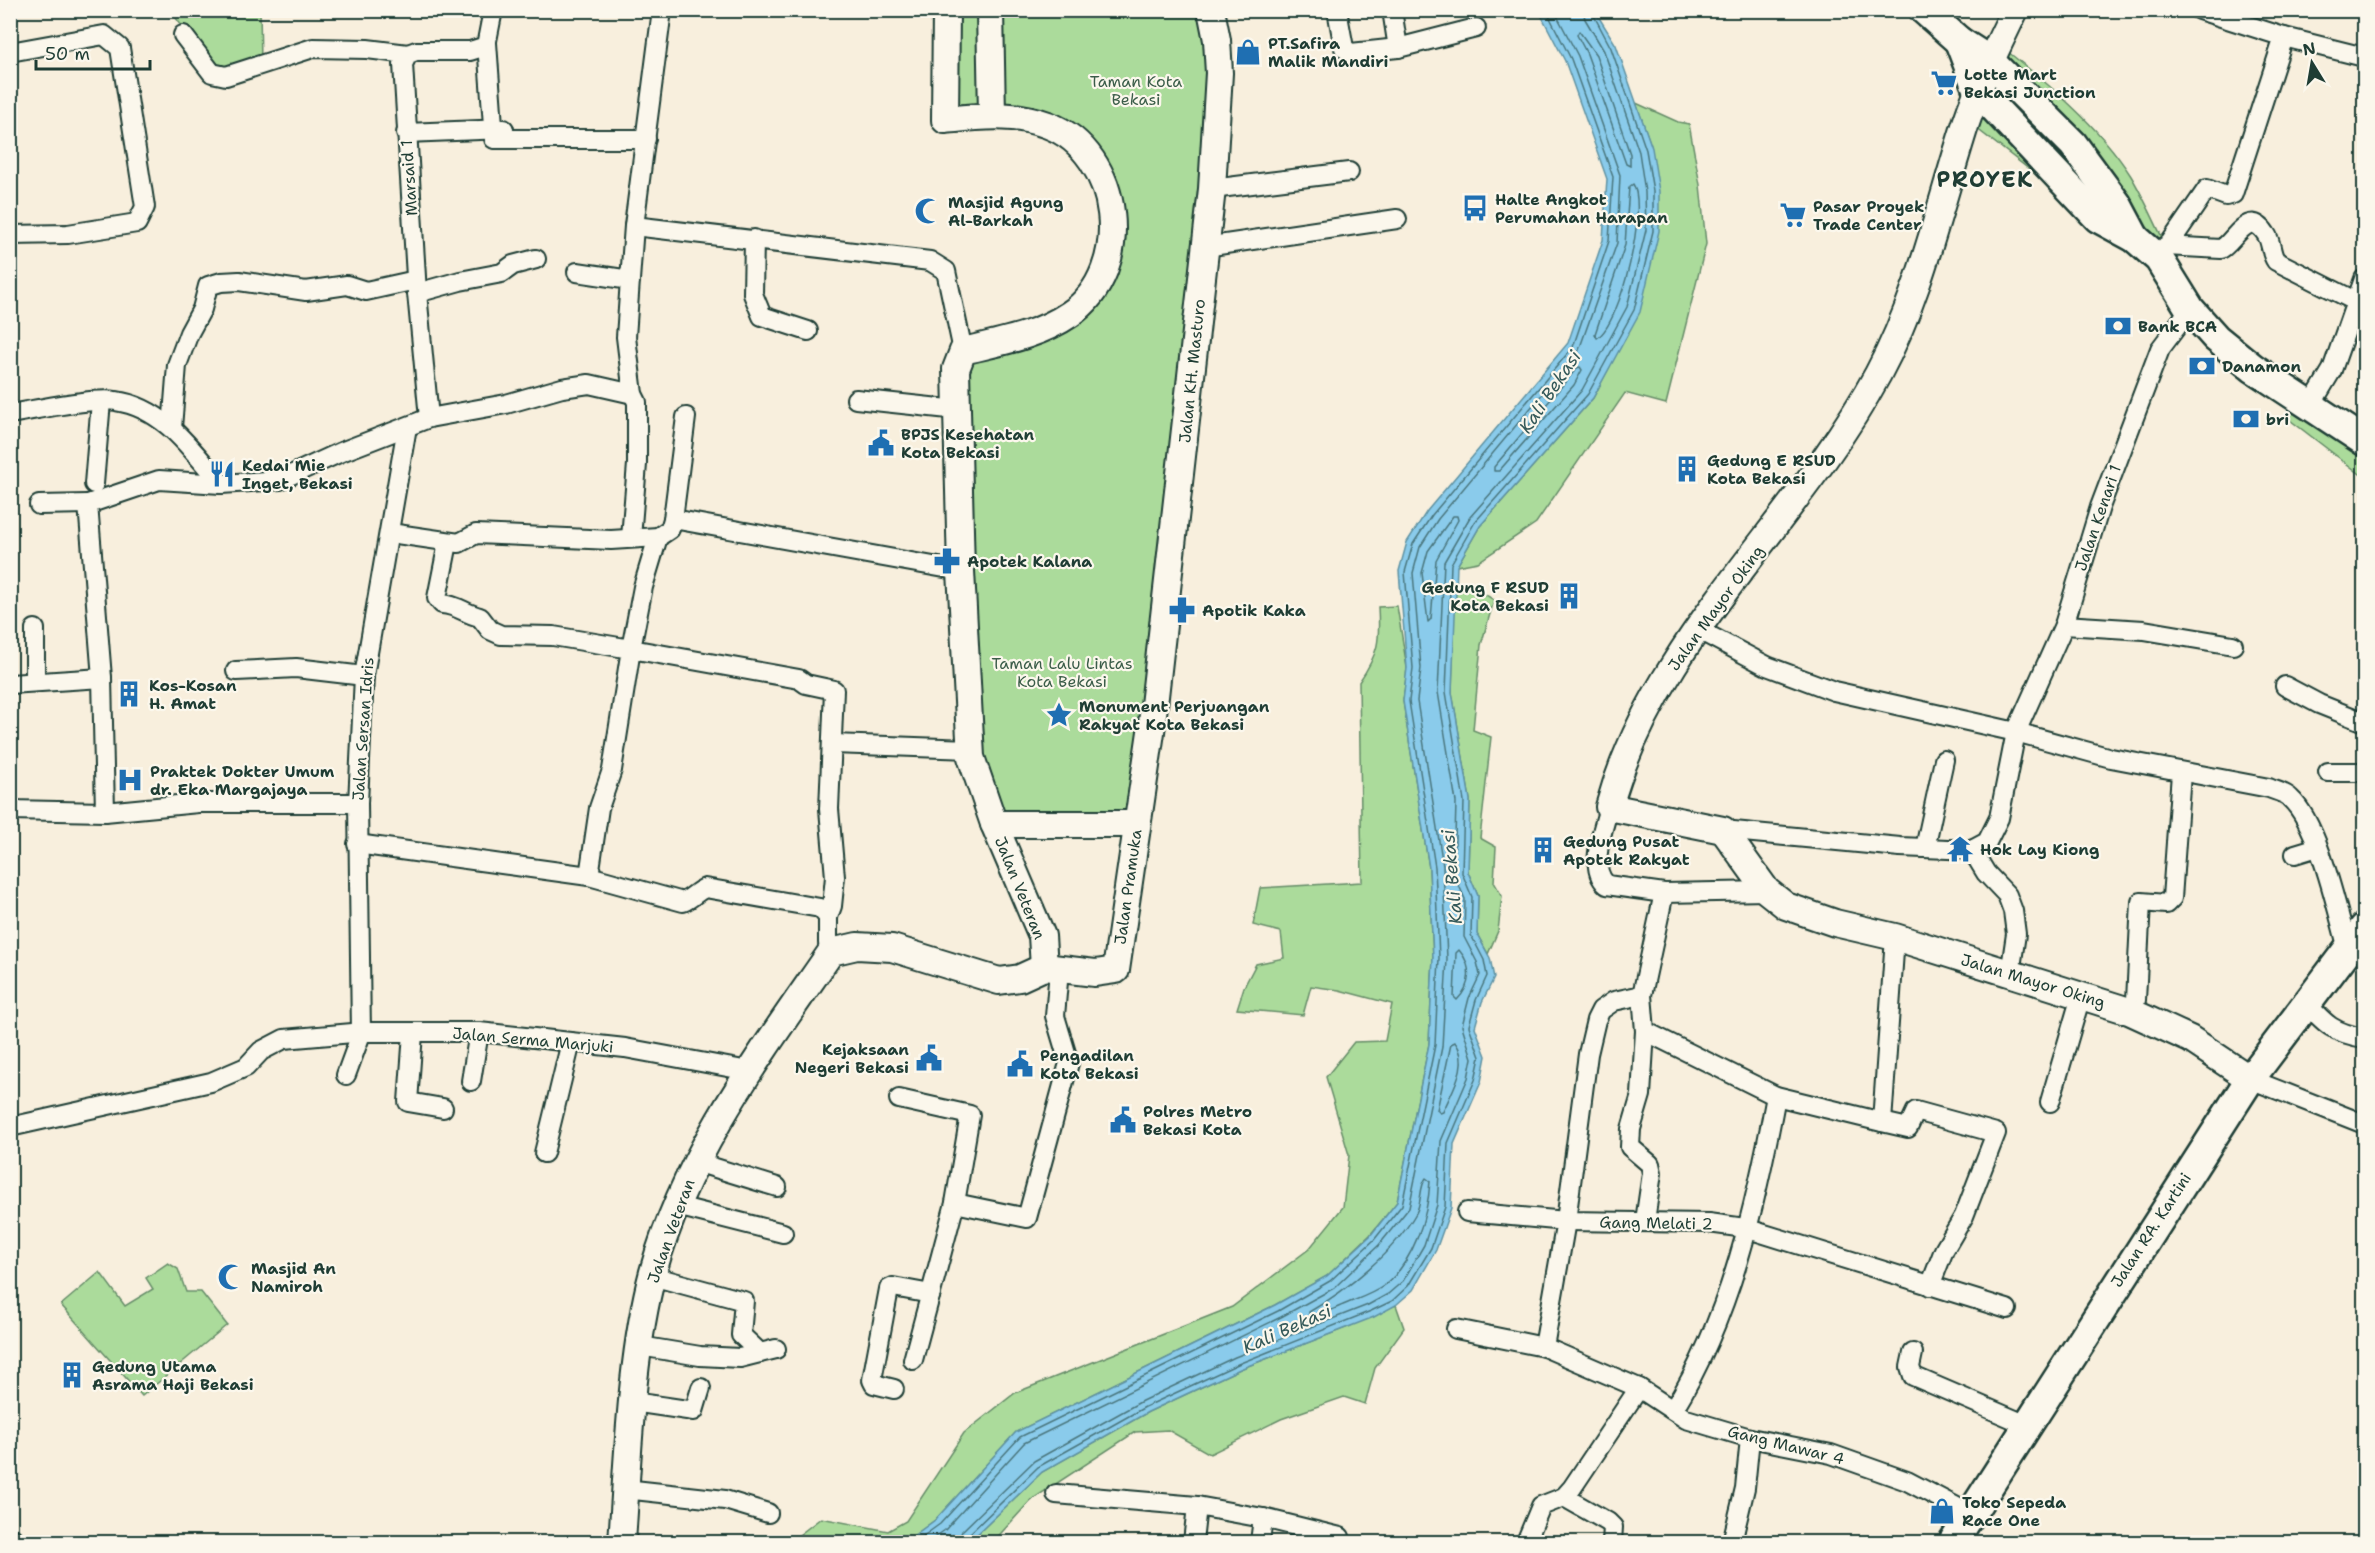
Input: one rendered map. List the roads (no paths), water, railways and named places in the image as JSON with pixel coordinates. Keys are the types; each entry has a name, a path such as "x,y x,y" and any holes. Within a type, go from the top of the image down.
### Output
{"main road":[{"path":"1924,10 1959,41 1990,61 2073,144 2117,204 2135,238"},
{"path":"1959,41 1978,90 2098,218 2163,252 2190,309 2217,338 2253,368 2364,441"},
{"name":"Jalan RA. Kartini","path":"1953,1542 1967,1512 2027,1425 2250,1079 2356,938"}],"street":[{"path":"493,10 487,44 501,129 494,139 646,139"},
{"path":"631,538 637,464 637,402 633,394 626,337 634,226 662,10"},
{"path":"634,226 930,261 946,271 963,351 1041,331 1071,314 1088,297 1102,274 1111,244 1113,219 1107,192 1094,165 1074,141 1050,126 1013,115 945,120 946,10"},
{"path":"990,10 992,115"},
{"name":"Jalan KH. Masturo","path":"1151,732 1212,189 1219,73 1217,40 1211,10"},
{"path":"1337,10 1343,45 1348,52 1398,48 1476,28"},
{"path":"1392,10 1398,48"},
{"name":"Jalan Mayor Oking","path":"1609,807 1623,762 1648,710 1697,629 1798,498 1878,374 1928,252 1978,90 2014,10"},
{"path":"2199,10 2284,37 2364,57"},
{"path":"10,52 104,35 120,48 145,207 137,223 68,234 10,235"},
{"path":"183,35 212,73 226,76 313,48 368,49 408,54 416,51 470,51 487,44"},
{"path":"2163,252 2207,189 2226,196 2233,194 2284,37"},
{"name":"Marsaid 1","path":"408,54 403,64 406,133 429,418"},
{"path":"406,133 501,129"},
{"path":"1212,189 1349,172"},
{"path":"1205,247 1397,219"},
{"path":"2163,252 2221,249 2228,245 2241,228 2251,225 2258,227 2268,236 2271,253 2276,261 2357,302"},
{"path":"754,239 753,294 762,316 808,331"},
{"path":"172,428 177,365 189,333 202,309 208,286 221,282 239,281 306,291 347,285 366,291 460,281 502,273 513,265 536,260"},
{"path":"577,272 630,280"},
{"path":"2311,405 2332,370 2364,279"},
{"name":"Jalan Kenari 1","path":"1972,850 1987,842 1996,828 2016,732 2064,625 2100,507 2160,349 2190,309"},
{"name":"Jalan Veteran","path":"963,351 957,369 961,571 970,749 994,824 1042,936 1052,968"},
{"path":"39,506 88,504 159,480 221,484 280,480 341,452 429,418 589,384 633,394"},
{"path":"856,399 958,410"},
{"path":"10,414 114,400 132,405 152,413 172,428 221,484"},
{"path":"94,484 101,401"},
{"path":"390,533 448,543 459,543 476,534 658,537 670,529 673,519 686,417"},
{"name":"Jalan Sersan Idris","path":"361,1034 357,844 364,676 407,427"},
{"path":"88,504 102,678 105,812"},
{"path":"673,519 961,571"},
{"path":"589,876 599,808 612,770 643,587 658,537"},
{"path":"448,543 438,601 442,604 455,605 470,616 480,617 490,630 501,635 553,636 766,672 799,679 806,684 833,688 835,692 829,809 836,877 828,917 828,943 831,952 857,946 892,948 999,981 1020,978 1052,968 1055,1016 1069,1063 1027,1218 955,1203"},
{"path":"2064,625 2144,630 2233,645"},
{"path":"35,682 36,629"},
{"path":"1697,629 1767,666 1834,691 2016,732 2111,758 2269,788 2290,796 2304,817 2318,847 2356,938"},
{"path":"236,670 296,668 364,676"},
{"path":"10,684 102,678"},
{"path":"2285,686 2319,704 2364,722"},
{"name":"Jalan Pramuka","path":"1052,968 1095,974 1116,970 1151,732"},
{"path":"833,744 970,749"},
{"path":"1925,848 1944,760"},
{"path":"2328,772 2364,772"},
{"path":"2129,1011 2136,1000 2141,902 2166,904 2172,898 2181,773"},
{"path":"10,810 105,812 198,803 358,803"},
{"path":"1767,891 1664,893 1611,887 1603,882 1597,860 1609,807 1724,830 1972,850 1986,873 2007,895 2013,911 2016,934 2010,974"},
{"path":"994,824 1136,824"},
{"name":"Jalan Mayor Oking","path":"1724,830 1767,891 1786,906 1804,913 1895,937 2129,1011 2190,1039 2250,1079"},
{"path":"357,844 589,876 683,902 705,888 716,889 820,908 828,917"},
{"path":"2295,854 2318,847"},
{"path":"1645,1221 1652,1173 1650,1164 1630,1146 1633,1120 1641,1095 1645,1030 1642,995 1664,893"},
{"path":"1882,1122 1895,937"},
{"name":"Jalan Veteran","path":"622,1538 633,1401 652,1276 677,1206 696,1162 748,1071 831,952"},
{"path":"1544,1347 1566,1221 1588,1054 1596,1020 1601,1010 1614,1001 1642,995"},
{"path":"2050,1102 2081,996"},
{"path":"2306,1003 2331,1029 2342,1035 2364,1038"},
{"path":"1645,1030 1776,1096 1908,1128 1916,1111 1996,1133 1964,1216 1944,1250 1930,1286"},
{"name":"Jalan Serma Marjuki","path":"10,1127 211,1082 246,1067 261,1051 284,1039 385,1031 479,1032 571,1042 625,1048 748,1071"},
{"path":"471,1081 479,1032"},
{"path":"413,1033 408,1102 443,1108"},
{"path":"346,1075 361,1034"},
{"path":"544,1153 571,1042"},
{"path":"2250,1079 2364,1124"},
{"path":"1673,1410 1705,1352 1733,1274 1776,1096"},
{"path":"899,1099 970,1116 955,1203 913,1360"},
{"path":"696,1162 777,1187"},
{"path":"677,1206 783,1233"},
{"name":"Gang Melati 2","path":"1467,1212 1566,1221 1709,1223 1745,1228 2007,1309"},
{"path":"640,1346 700,1356 740,1358 768,1351 741,1335 744,1301 652,1276"},
{"path":"894,1389 874,1384 872,1380 889,1289 893,1287 931,1294"},
{"name":"Gang Mawar 4","path":"1456,1329 1544,1347 1639,1388 1686,1419 1750,1438 1832,1454 1907,1481 1967,1512"},
{"path":"1913,1353 1910,1367 1913,1376 2027,1425"},
{"path":"633,1401 694,1412 701,1388"},
{"path":"1526,1542 1541,1506 1564,1497 1639,1388"},
{"path":"1732,1542 1745,1488 1750,1438"},
{"path":"624,1494 725,1500 768,1513"},
{"path":"1056,1494 1197,1506 1263,1518 1341,1537"},
{"path":"1564,1497 1608,1522 1613,1527 1612,1542"},
{"path":"1193,1542 1197,1506"},
{"path":"1260,1542 1263,1518"}],"water":[{"name":"Kali Bekasi","path":"1539,11 1595,11 1616,45 1652,148 1659,191 1659,231 1640,312 1593,398 1480,526 1457,566 1452,692 1470,800 1468,872 1478,896 1477,934 1490,958 1494,978 1482,1002 1475,1027 1486,1056 1481,1082 1454,1144 1451,1208 1436,1250 1413,1290 1396,1305 1374,1317 1240,1369 1148,1412 1042,1472 969,1542 905,1542 935,1520 1016,1432 1275,1305 1327,1276 1370,1236 1397,1202 1429,1044 1433,958 1429,868 1403,701 1407,668 1399,571 1407,542 1427,511 1568,343 1603,240 1607,179 1565,61"}],"place":[{"name":"PT.Safira Malik Mandiri","path":"1248,52"},
{"name":"Lotte Mart Bekasi Junction","path":"1944,83"},
{"name":"Halte Angkot Perumahan Harapan","path":"1475,208"},
{"name":"Masjid Agung Al-Barkah","path":"928,211"},
{"name":"Pasar Proyek Trade Center","path":"1793,215"},
{"name":"Bank BCA","path":"2118,326"},
{"name":"Danamon","path":"2202,366"},
{"name":"bri","path":"2246,419"},
{"name":"BPJS Kesehatan Kota Bekasi","path":"881,443"},
{"name":"Gedung E RSUD Kota Bekasi","path":"1687,469"},
{"name":"Kedai Mie Inget, Bekasi","path":"222,474"},
{"name":"Apotek Kalana","path":"947,561"},
{"name":"Gedung F RSUD Kota Bekasi","path":"1569,596"},
{"name":"Apotik Kaka","path":"1182,610"},
{"name":"Kos-Kosan H. Amat","path":"129,694"},
{"name":"Monument Perjuangan Rakyat Kota Bekasi","path":"1059,715"},
{"name":"Praktek Dokter Umum dr. Eka Margajaya","path":"130,780"},
{"name":"Hok Lay Kiong","path":"1960,849"},
{"name":"Gedung Pusat Apotek Rakyat","path":"1543,850"},
{"name":"Kejaksaan Negeri Bekasi","path":"929,1058"},
{"name":"Pengadilan Kota Bekasi","path":"1020,1064"},
{"name":"Polres Metro Bekasi Kota","path":"1123,1120"},
{"name":"Masjid An Namiroh","path":"231,1277"},
{"name":"Gedung Utama Asrama Haji Bekasi","path":"72,1375"},
{"name":"Toko Sepeda Race One","path":"1942,1511"}],"district":[{"name":"PROYEK","path":"1985,179"}],"park label":[{"name":"Taman Kota Bekasi","path":"1136,90"},
{"name":"Taman Lalu Lintas Kota Bekasi","path":"1062,672"}]}
